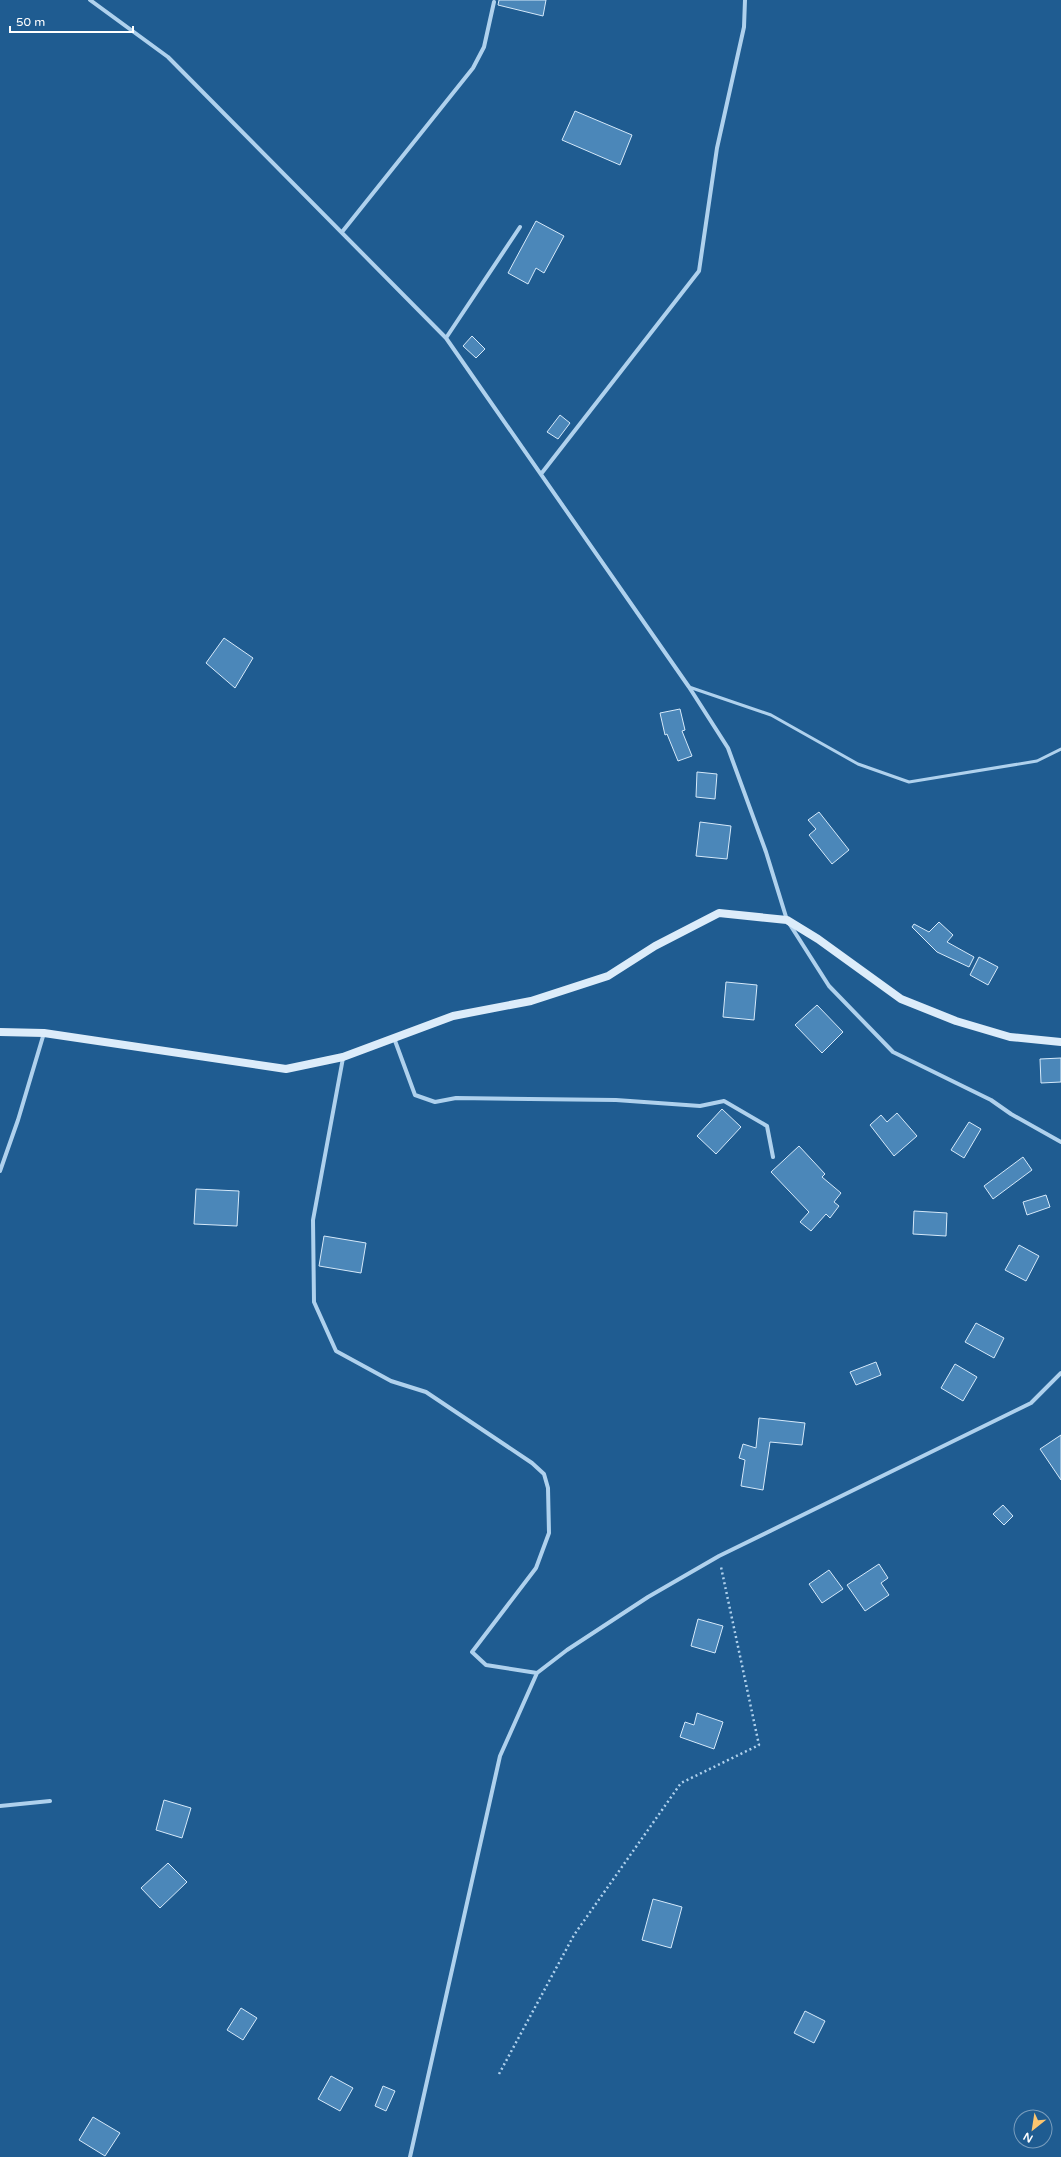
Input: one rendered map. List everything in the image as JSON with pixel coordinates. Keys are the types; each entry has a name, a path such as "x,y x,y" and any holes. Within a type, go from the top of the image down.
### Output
{"street":[{"path":"90,0 168,57 446,338 689,687 728,748 766,852 787,920 829,986 893,1052 992,1100 1010,1114 1061,1142"},
{"path":"541,474 699,271 717,148 744,27 745,0"},
{"path":"342,232 473,68 484,47 494,2"},
{"path":"446,338 520,226"},
{"path":"0,1032 44,1033 286,1069 343,1057 453,1016 531,1001 608,976 655,946 719,912 787,920 818,939 901,999 956,1022 1010,1037 1061,1042"},
{"path":"0,1171 18,1120 44,1033"},
{"path":"394,1038 415,1095 422,1098 435,1102 456,1098 616,1100 700,1106 724,1101 767,1126 773,1157"},
{"path":"343,1057 313,1220 314,1302 336,1351 391,1380 426,1392 532,1464 544,1474 548,1488 549,1533 536,1568 472,1652 486,1665 537,1673"},
{"path":"410,2157 500,1756 537,1673 567,1650 648,1597 719,1556 1032,1403 1061,1373"},
{"path":"0,1806 50,1800"}],"lane":[{"path":"689,687 771,715 858,764 909,782 1037,761 1061,749"}],"path":[{"path":"499,2074 574,1935 681,1783 759,1745 719,1556"}],"building":[{"path":"499,0 546,0 543,16 498,5"},
{"path":"575,111 632,135 620,165 562,140"},
{"path":"536,221 564,236 544,273 536,268 528,284 508,273"},
{"path":"472,336 485,349 476,358 463,346"},
{"path":"560,415 570,423 558,439 547,432"},
{"path":"224,638 253,658 235,688 206,663"},
{"path":"680,709 685,730 682,731 692,756 678,761 667,734 665,735 660,713"},
{"path":"697,772 717,774 715,799 696,797"},
{"path":"819,812 849,850 832,864 809,835 816,829 808,820"},
{"path":"700,822 731,826 727,859 696,856"},
{"path":"939,922 953,935 947,942 974,957 969,967 937,952 912,927 914,924 929,932"},
{"path":"979,957 998,967 988,985 970,975"},
{"path":"726,982 757,985 754,1020 723,1017"},
{"path":"817,1005 843,1032 822,1053 795,1025"},
{"path":"1061,1058 1061,1082 1041,1083 1040,1059"},
{"path":"722,1109 741,1127 716,1154 697,1136"},
{"path":"897,1113 917,1136 894,1156 870,1125 881,1115 887,1122"},
{"path":"969,1122 981,1129 964,1158 951,1150"},
{"path":"799,1146 825,1174 822,1177 841,1193 834,1202 839,1206 830,1218 826,1214 811,1231 800,1222 809,1212 771,1172"},
{"path":"1023,1157 1032,1170 993,1199 984,1186"},
{"path":"196,1189 239,1191 237,1226 194,1224"},
{"path":"1046,1195 1050,1207 1027,1215 1023,1202"},
{"path":"914,1211 947,1213 946,1236 913,1234"},
{"path":"324,1236 366,1243 361,1273 319,1266"},
{"path":"1019,1245 1039,1256 1026,1281 1005,1270"},
{"path":"976,1323 1004,1338 994,1358 965,1342"},
{"path":"876,1362 881,1375 856,1385 850,1372"},
{"path":"955,1364 977,1377 963,1401 941,1388"},
{"path":"759,1418 805,1423 802,1445 770,1442 763,1490 741,1486 745,1460 739,1458 743,1444 756,1448"},
{"path":"1061,1435 1061,1480 1040,1449"},
{"path":"1003,1505 1013,1516 1004,1525 993,1514"},
{"path":"879,1564 888,1578 881,1583 889,1595 865,1611 847,1585"},
{"path":"829,1570 843,1589 822,1603 809,1584"},
{"path":"698,1619 723,1626 715,1653 691,1646"},
{"path":"697,1713 723,1722 714,1749 680,1737 685,1722 694,1725"},
{"path":"164,1800 191,1808 182,1838 156,1830"},
{"path":"168,1863 187,1882 160,1908 141,1888"},
{"path":"653,1899 682,1907 671,1948 642,1940"},
{"path":"241,2008 257,2018 243,2040 227,2030"},
{"path":"805,2011 825,2021 814,2043 794,2033"},
{"path":"331,2076 353,2088 340,2111 318,2099"},
{"path":"383,2086 395,2091 386,2111 375,2106"},
{"path":"93,2117 120,2133 105,2156 79,2140"}]}
